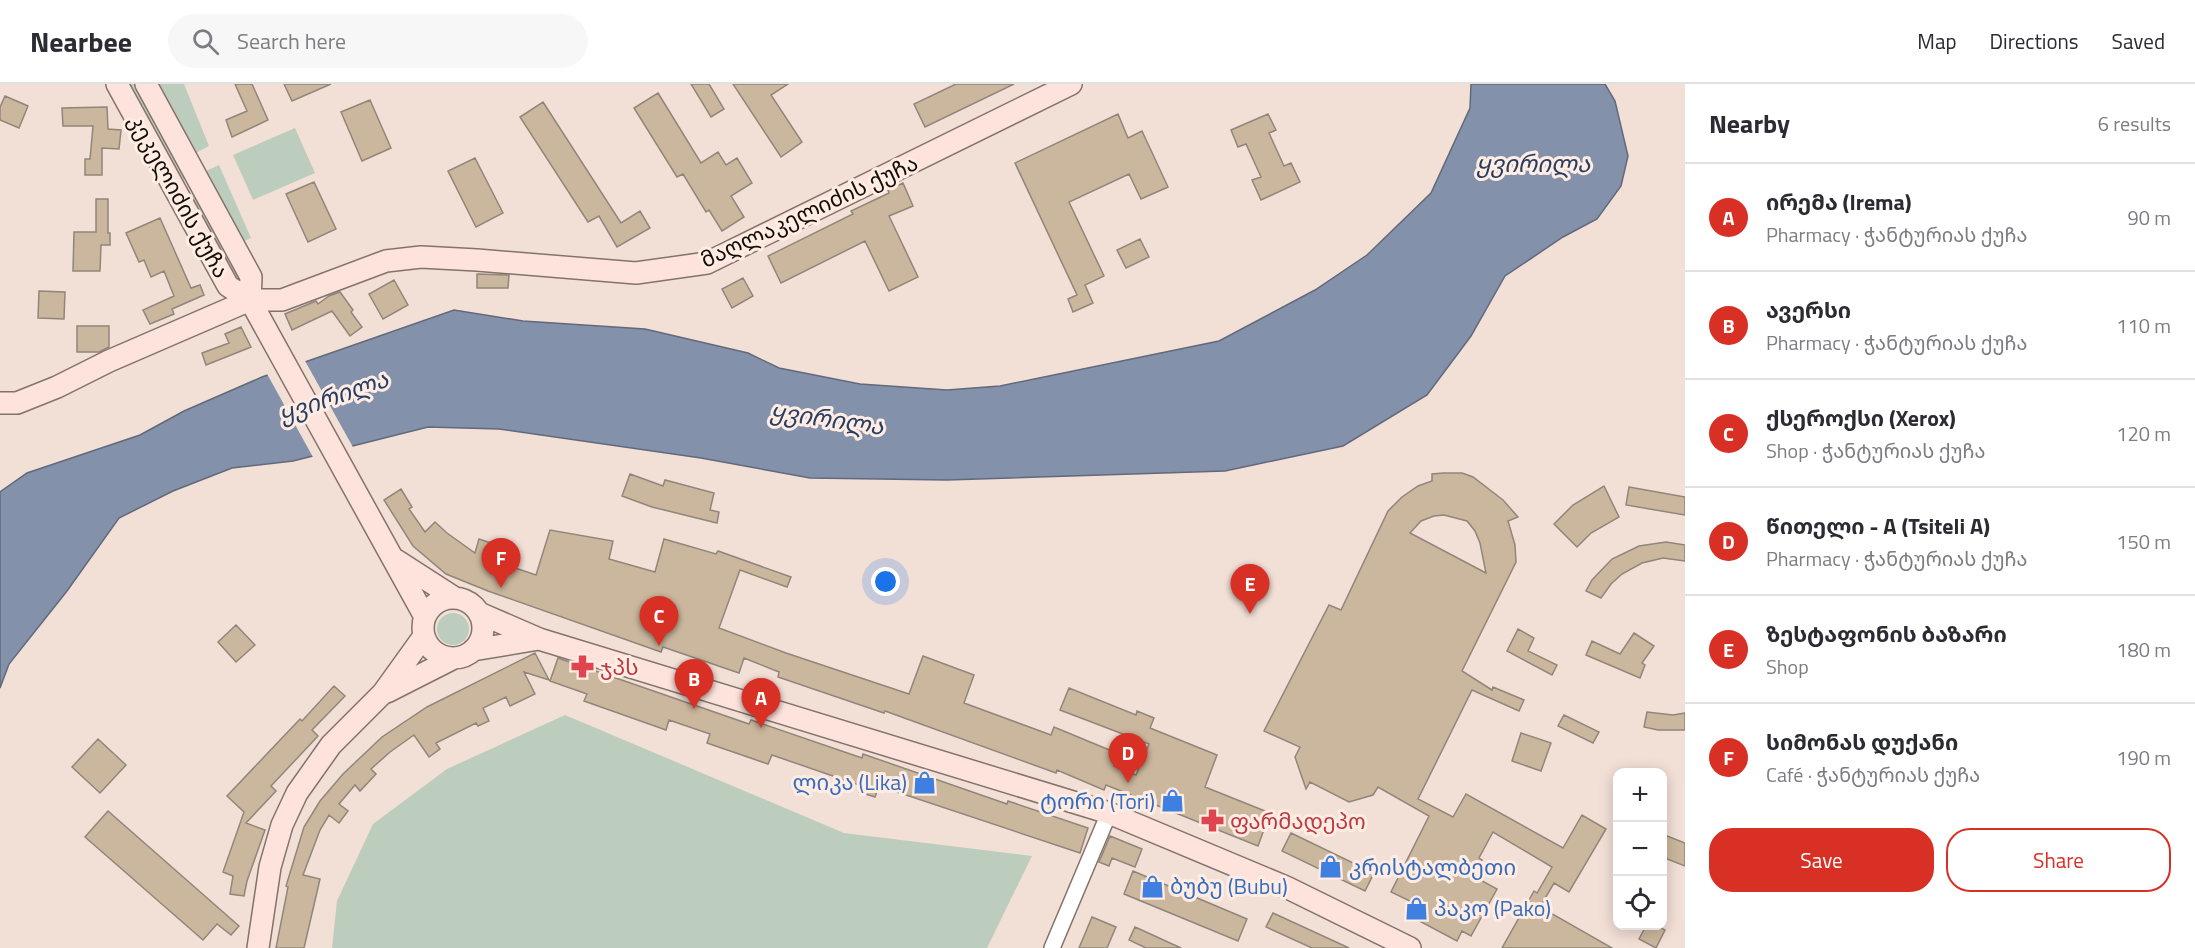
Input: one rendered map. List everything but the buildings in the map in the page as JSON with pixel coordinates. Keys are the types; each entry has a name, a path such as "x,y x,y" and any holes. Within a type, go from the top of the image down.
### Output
{"street":[{"name":"კეკელიძის ქუჩა","path":"117,84 228,286 250,300 393,558 425,626"},
{"name":"კეკელიძის ქუჩა","path":"146,84 251,276 250,300"},
{"name":"მაღლაკელიძის ქუჩა","path":"250,300 282,300 386,261 421,257 516,261 636,273 707,263 1071,84"},
{"path":"0,403 17,403 57,387 109,361 250,300"},
{"name":"კეკელიძის ქუჩა","path":"393,558 455,598"},
{"path":"258,948 270,867 282,825 297,793 331,745 383,693 425,626 429,610 440,601 455,598 469,603 479,613 538,639 1109,813 1278,883 1410,948"},
{"path":"383,693 464,654 482,637 483,629 479,613"},
{"path":"425,626 433,650 443,656 538,639"},
{"path":"1052,948 1109,813"}],"green space":[{"path":"125,84 138,84 189,177 179,182"},
{"path":"154,84 184,84 209,146 192,155"},
{"path":"295,128 315,173 253,200 233,155"},
{"path":"219,165 251,238 240,243 202,173"},
{"path":"198,193 243,274 233,279 188,199"},
{"path":"453,613 464,618 469,629 464,640 453,645 442,640 437,629 442,618"},
{"path":"565,715 844,833 1032,856 987,948 332,948 337,901 373,824 447,769"}],"water":[{"name":"ყვირილა","path":"1471,84 1605,84 1615,101 1628,156 1621,186 1597,219 1563,237 1505,276 1471,336 1427,395 1343,446 1225,471 947,480 810,478 701,458 499,429 428,427 293,461 232,468 173,491 119,518 67,591 9,664 0,688 0,492 27,473 140,435 184,411 262,377 454,310 523,321 645,329 748,353 779,368 860,384 947,390 1000,386 1219,341 1315,290 1367,255 1431,193 1470,108"}],"pier":[{"path":"304,359 354,449 314,459 266,372"}],"place":[{"name":"სიმონას დუქანი","path":"501,588"},
{"name":"ზესტაფონის ბაზარი","path":"1250,614"},
{"name":"ქსეროქსი (Xerox)","path":"659,646"},
{"name":"ჯპს","path":"582,667"},
{"name":"ავერსი","path":"694,709"},
{"name":"ირემა (Irema)","path":"761,728"},
{"name":"ლიკა (Lika)","path":"925,782"},
{"name":"წითელი - A (Tsiteli A)","path":"1128,783"},
{"name":"ტორი (Tori)","path":"1173,801"},
{"name":"ფარმადეპო","path":"1212,821"},
{"name":"კრისტალბეთი","path":"1331,867"},
{"name":"ბუბუ (Bubu)","path":"1152,886"},
{"name":"პაკო (Pako)","path":"1416,908"}]}
